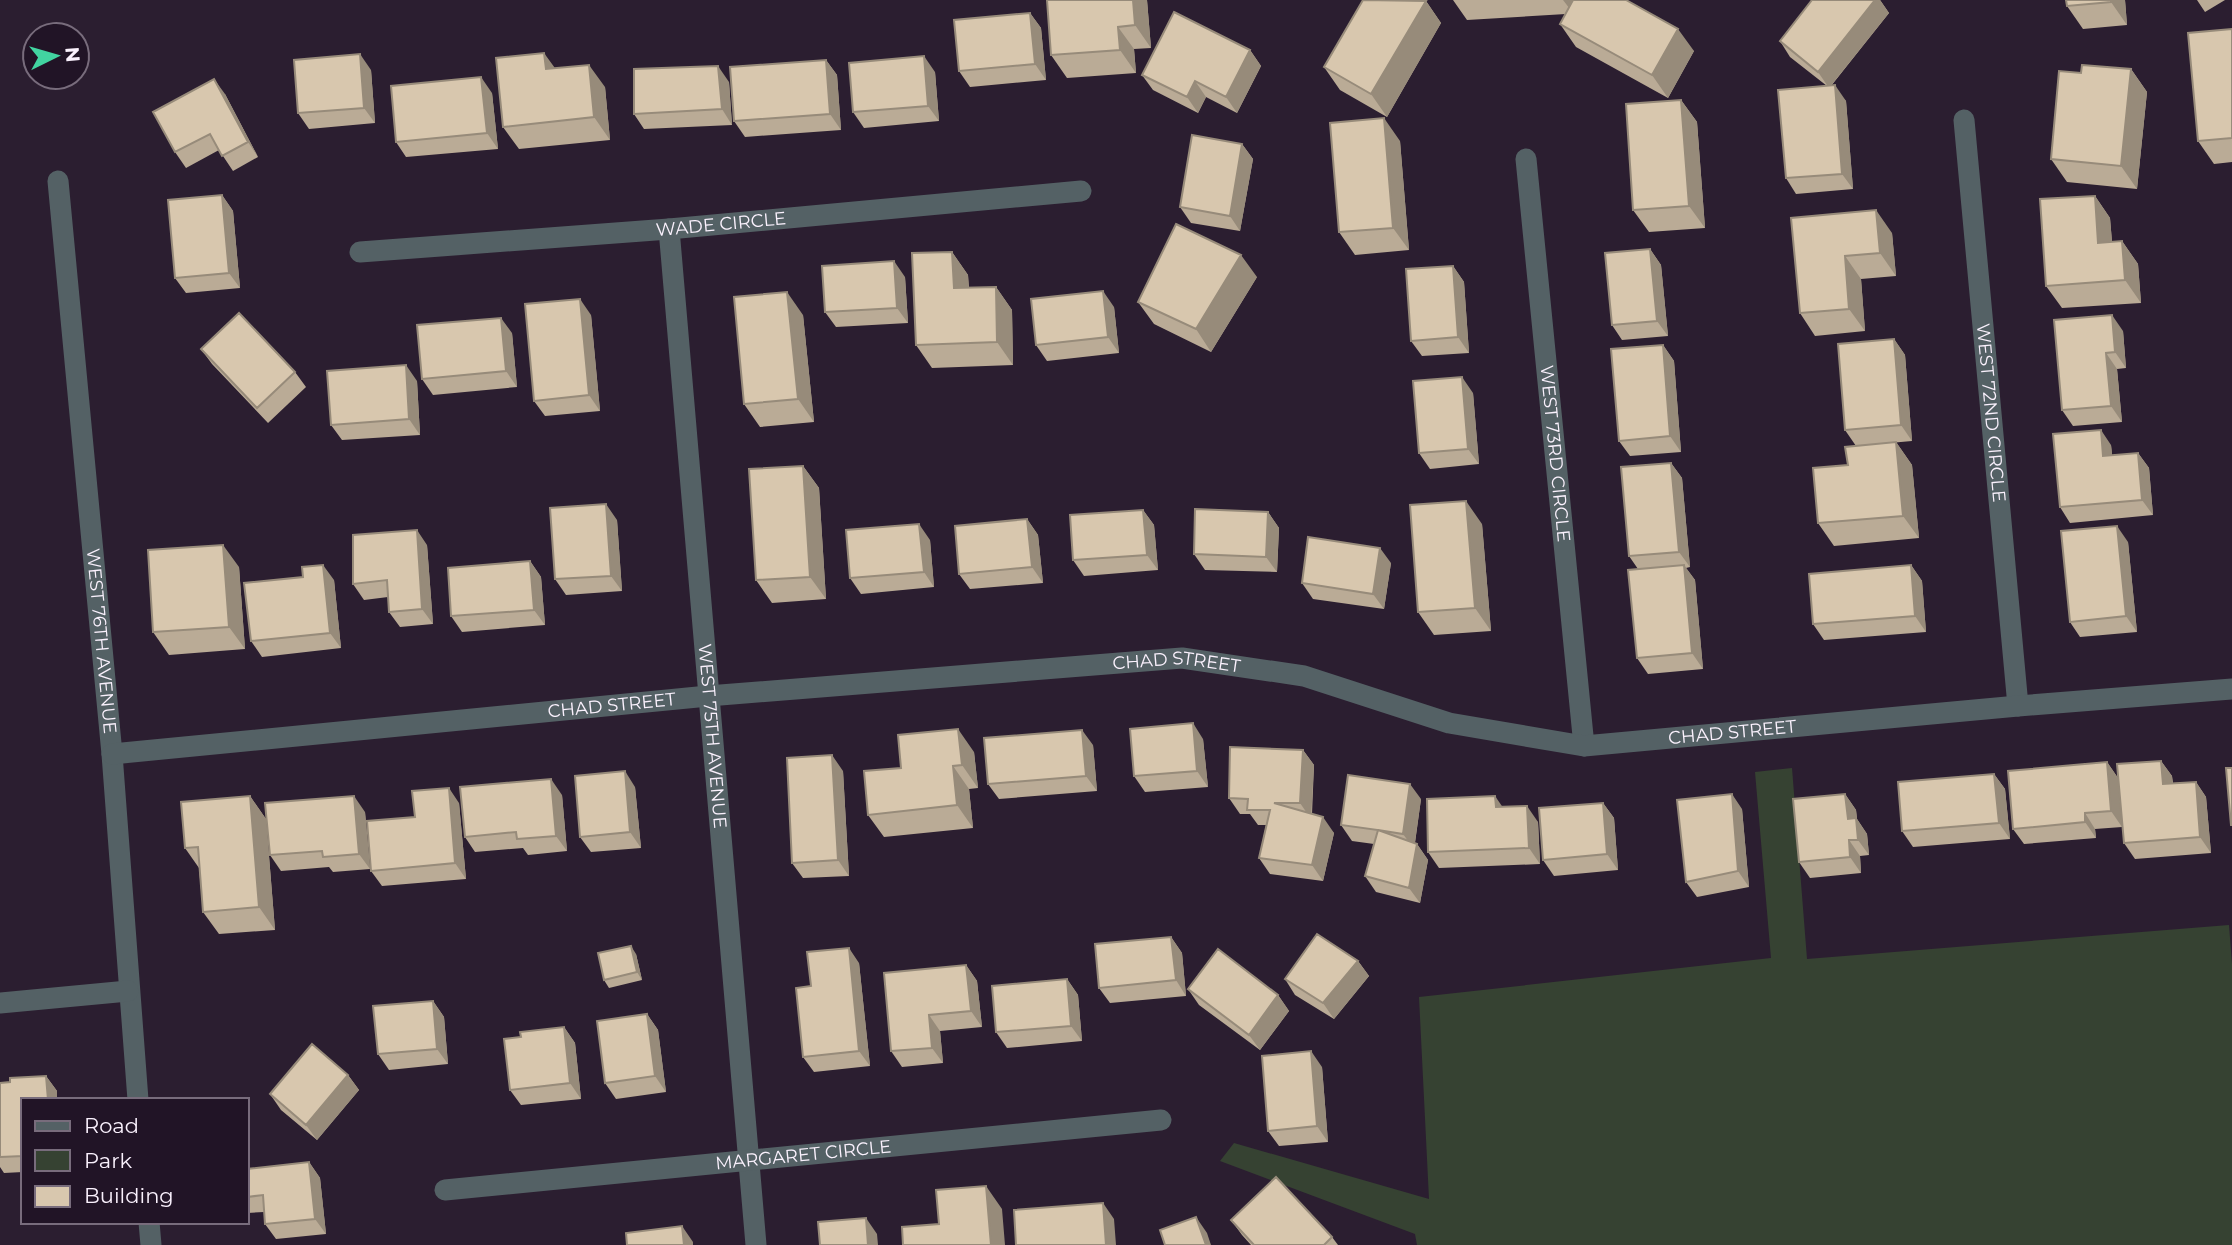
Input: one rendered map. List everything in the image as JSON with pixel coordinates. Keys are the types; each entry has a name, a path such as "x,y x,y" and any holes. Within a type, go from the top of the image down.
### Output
{"street":[{"name":"WEST 72ND CIRCLE","path":"1964,120 2018,706"},
{"name":"WEST 73RD CIRCLE","path":"1526,159 1584,746"},
{"name":"WEST 76TH AVENUE","path":"58,181 111,754 138,1098"},
{"name":"WADE CIRCLE","path":"360,252 669,229 1081,191"},
{"name":"WEST 75TH AVENUE","path":"669,229 756,1245"},
{"name":"CHAD STREET","path":"111,754 708,696 1182,658 1304,676 1448,723 1584,746 2232,689"},
{"path":"0,1003 128,992"},
{"name":"MARGARET CIRCLE","path":"446,1190 1161,1120"},
{"path":"149,1224 151,1245"}],"green space":[{"path":"1792,768 1807,959 2229,925 2232,964 2232,1245 1417,1245 1415,1234 1220,1161 1234,1143 1429,1199 1419,997 1771,958 1755,772"}],"building":[{"path":"1047,0 1133,0 1135,25 1118,27 1120,50 1051,55"},
{"path":"1363,0 1426,1 1371,94 1324,67"},
{"path":"1573,0 1626,0 1678,29 1652,75 1560,24"},
{"path":"1812,0 1875,0 1818,72 1780,41"},
{"path":"2066,0 2111,0 2111,2 2067,6"},
{"path":"1174,12 1250,50 1226,97 1195,81 1187,97 1142,75"},
{"path":"1030,13 1035,64 959,71 954,20"},
{"path":"2232,29 2232,138 2198,141 2188,33"},
{"path":"544,53 546,69 589,65 594,117 503,127 496,58"},
{"path":"360,54 364,108 298,113 294,60"},
{"path":"924,56 928,106 853,112 849,63"},
{"path":"826,60 830,114 734,121 730,67"},
{"path":"2082,65 2131,69 2121,166 2051,159 2059,71 2081,73"},
{"path":"718,66 722,109 634,114 634,69"},
{"path":"481,77 487,133 396,142 391,86"},
{"path":"214,79 248,142 222,156 210,134 175,152 153,112"},
{"path":"1835,85 1842,174 1786,178 1778,90"},
{"path":"1681,100 1689,206 1633,210 1626,104"},
{"path":"1384,118 1393,228 1339,232 1330,123"},
{"path":"1192,135 1242,144 1230,216 1180,207"},
{"path":"222,195 229,273 175,278 168,200"},
{"path":"2095,196 2098,243 2122,241 2125,280 2046,286 2040,199"},
{"path":"1876,210 1880,253 1845,256 1849,309 1800,313 1791,218"},
{"path":"1176,224 1241,255 1196,329 1138,302"},
{"path":"1650,249 1657,321 1612,325 1605,253"},
{"path":"952,252 954,288 996,287 997,342 916,345 912,253"},
{"path":"894,261 897,308 825,312 822,266"},
{"path":"1453,266 1458,337 1411,341 1406,269"},
{"path":"1103,291 1108,337 1036,345 1031,299"},
{"path":"787,292 798,399 744,404 734,297"},
{"path":"580,299 589,395 534,401 525,304"},
{"path":"239,313 295,372 257,408 201,349"},
{"path":"2112,315 2115,352 2106,353 2111,406 2062,410 2054,320"},
{"path":"501,318 506,371 422,379 417,325"},
{"path":"1894,339 1901,425 1845,430 1838,344"},
{"path":"1663,345 1670,436 1619,441 1611,349"},
{"path":"406,365 409,419 331,425 327,371"},
{"path":"1462,377 1468,449 1419,453 1413,381"},
{"path":"2101,430 2103,456 2138,453 2142,500 2060,507 2053,434"},
{"path":"1896,442 1903,516 1818,523 1813,468 1848,465 1845,447"},
{"path":"1671,463 1679,552 1629,556 1621,467"},
{"path":"803,466 810,577 756,580 749,469"},
{"path":"1466,501 1475,608 1418,612 1410,505"},
{"path":"606,504 611,576 555,579 550,508"},
{"path":"1195,509 1268,512 1266,557 1194,554"},
{"path":"1143,510 1147,555 1073,560 1070,515"},
{"path":"1027,519 1032,567 959,574 955,526"},
{"path":"919,524 924,572 850,578 846,530"},
{"path":"2117,526 2126,616 2070,622 2061,531"},
{"path":"417,530 422,609 389,612 387,580 353,584 353,535"},
{"path":"1308,537 1380,548 1373,594 1302,583"},
{"path":"223,545 229,627 153,632 148,550"},
{"path":"530,561 534,610 451,616 448,568"},
{"path":"323,565 330,633 251,641 244,583 303,577 302,567"},
{"path":"1684,565 1692,653 1637,658 1628,570"},
{"path":"1911,565 1915,616 1813,624 1809,574"},
{"path":"1193,723 1197,771 1134,776 1130,729"},
{"path":"958,729 962,765 953,766 957,805 868,815 864,771 901,768 898,735"},
{"path":"1082,730 1086,776 988,784 984,738"},
{"path":"1230,747 1303,750 1300,803 1274,803 1323,817 1312,865 1259,858 1270,810 1247,810 1248,799 1229,798"},
{"path":"832,755 838,860 792,863 787,758"},
{"path":"2161,761 2163,784 2196,782 2200,837 2124,843 2117,764"},
{"path":"2107,762 2111,811 2085,813 2085,822 2013,829 2008,771"},
{"path":"2226,768 2232,768 2232,825 2231,825"},
{"path":"625,771 630,832 580,837 575,776"},
{"path":"1994,774 1999,823 1902,831 1898,782"},
{"path":"1348,775 1410,784 1403,834 1341,825"},
{"path":"551,779 556,836 517,839 516,832 465,837 460,787"},
{"path":"449,788 455,863 371,871 367,821 415,817 412,791"},
{"path":"1732,794 1738,871 1686,882 1677,800"},
{"path":"1845,794 1848,819 1856,818 1858,840 1849,840 1850,857 1799,862 1793,799"},
{"path":"250,796 259,907 203,912 198,847 185,848 181,802"},
{"path":"354,796 359,854 323,857 322,851 270,855 265,803"},
{"path":"1495,796 1496,807 1527,806 1529,848 1428,852 1427,799"},
{"path":"1603,803 1607,854 1543,860 1539,808"},
{"path":"1378,830 1417,844 1409,888 1365,876"},
{"path":"1317,934 1358,961 1323,1003 1285,979"},
{"path":"1171,937 1176,980 1099,988 1095,944"},
{"path":"631,946 637,972 604,980 598,953"},
{"path":"849,948 859,1051 803,1057 796,988 811,986 807,952"},
{"path":"1218,949 1278,995 1249,1035 1188,989"},
{"path":"966,965 971,1011 929,1015 932,1048 891,1051 884,973"},
{"path":"1067,979 1071,1026 996,1032 992,986"},
{"path":"433,1001 437,1049 378,1054 373,1006"},
{"path":"647,1014 655,1076 605,1083 597,1021"},
{"path":"564,1027 570,1083 510,1090 504,1039 521,1037 520,1032"},
{"path":"312,1044 348,1075 306,1125 270,1094"},
{"path":"1311,1051 1317,1126 1268,1131 1262,1056"},
{"path":"46,1076 48,1098 21,1098 21,1156 0,1157 0,1083 10,1082 10,1078"},
{"path":"309,1162 315,1219 265,1224 263,1195 248,1197 248,1169"},
{"path":"1276,1177 1332,1237 1324,1245 1254,1245 1231,1220"},
{"path":"986,1186 991,1245 903,1245 902,1227 939,1224 936,1190"},
{"path":"1103,1203 1106,1245 1016,1245 1014,1210"},
{"path":"1196,1217 1206,1245 1165,1245 1160,1230"},
{"path":"866,1218 868,1245 820,1245 818,1222"},
{"path":"682,1226 684,1245 627,1245 626,1233"}]}
